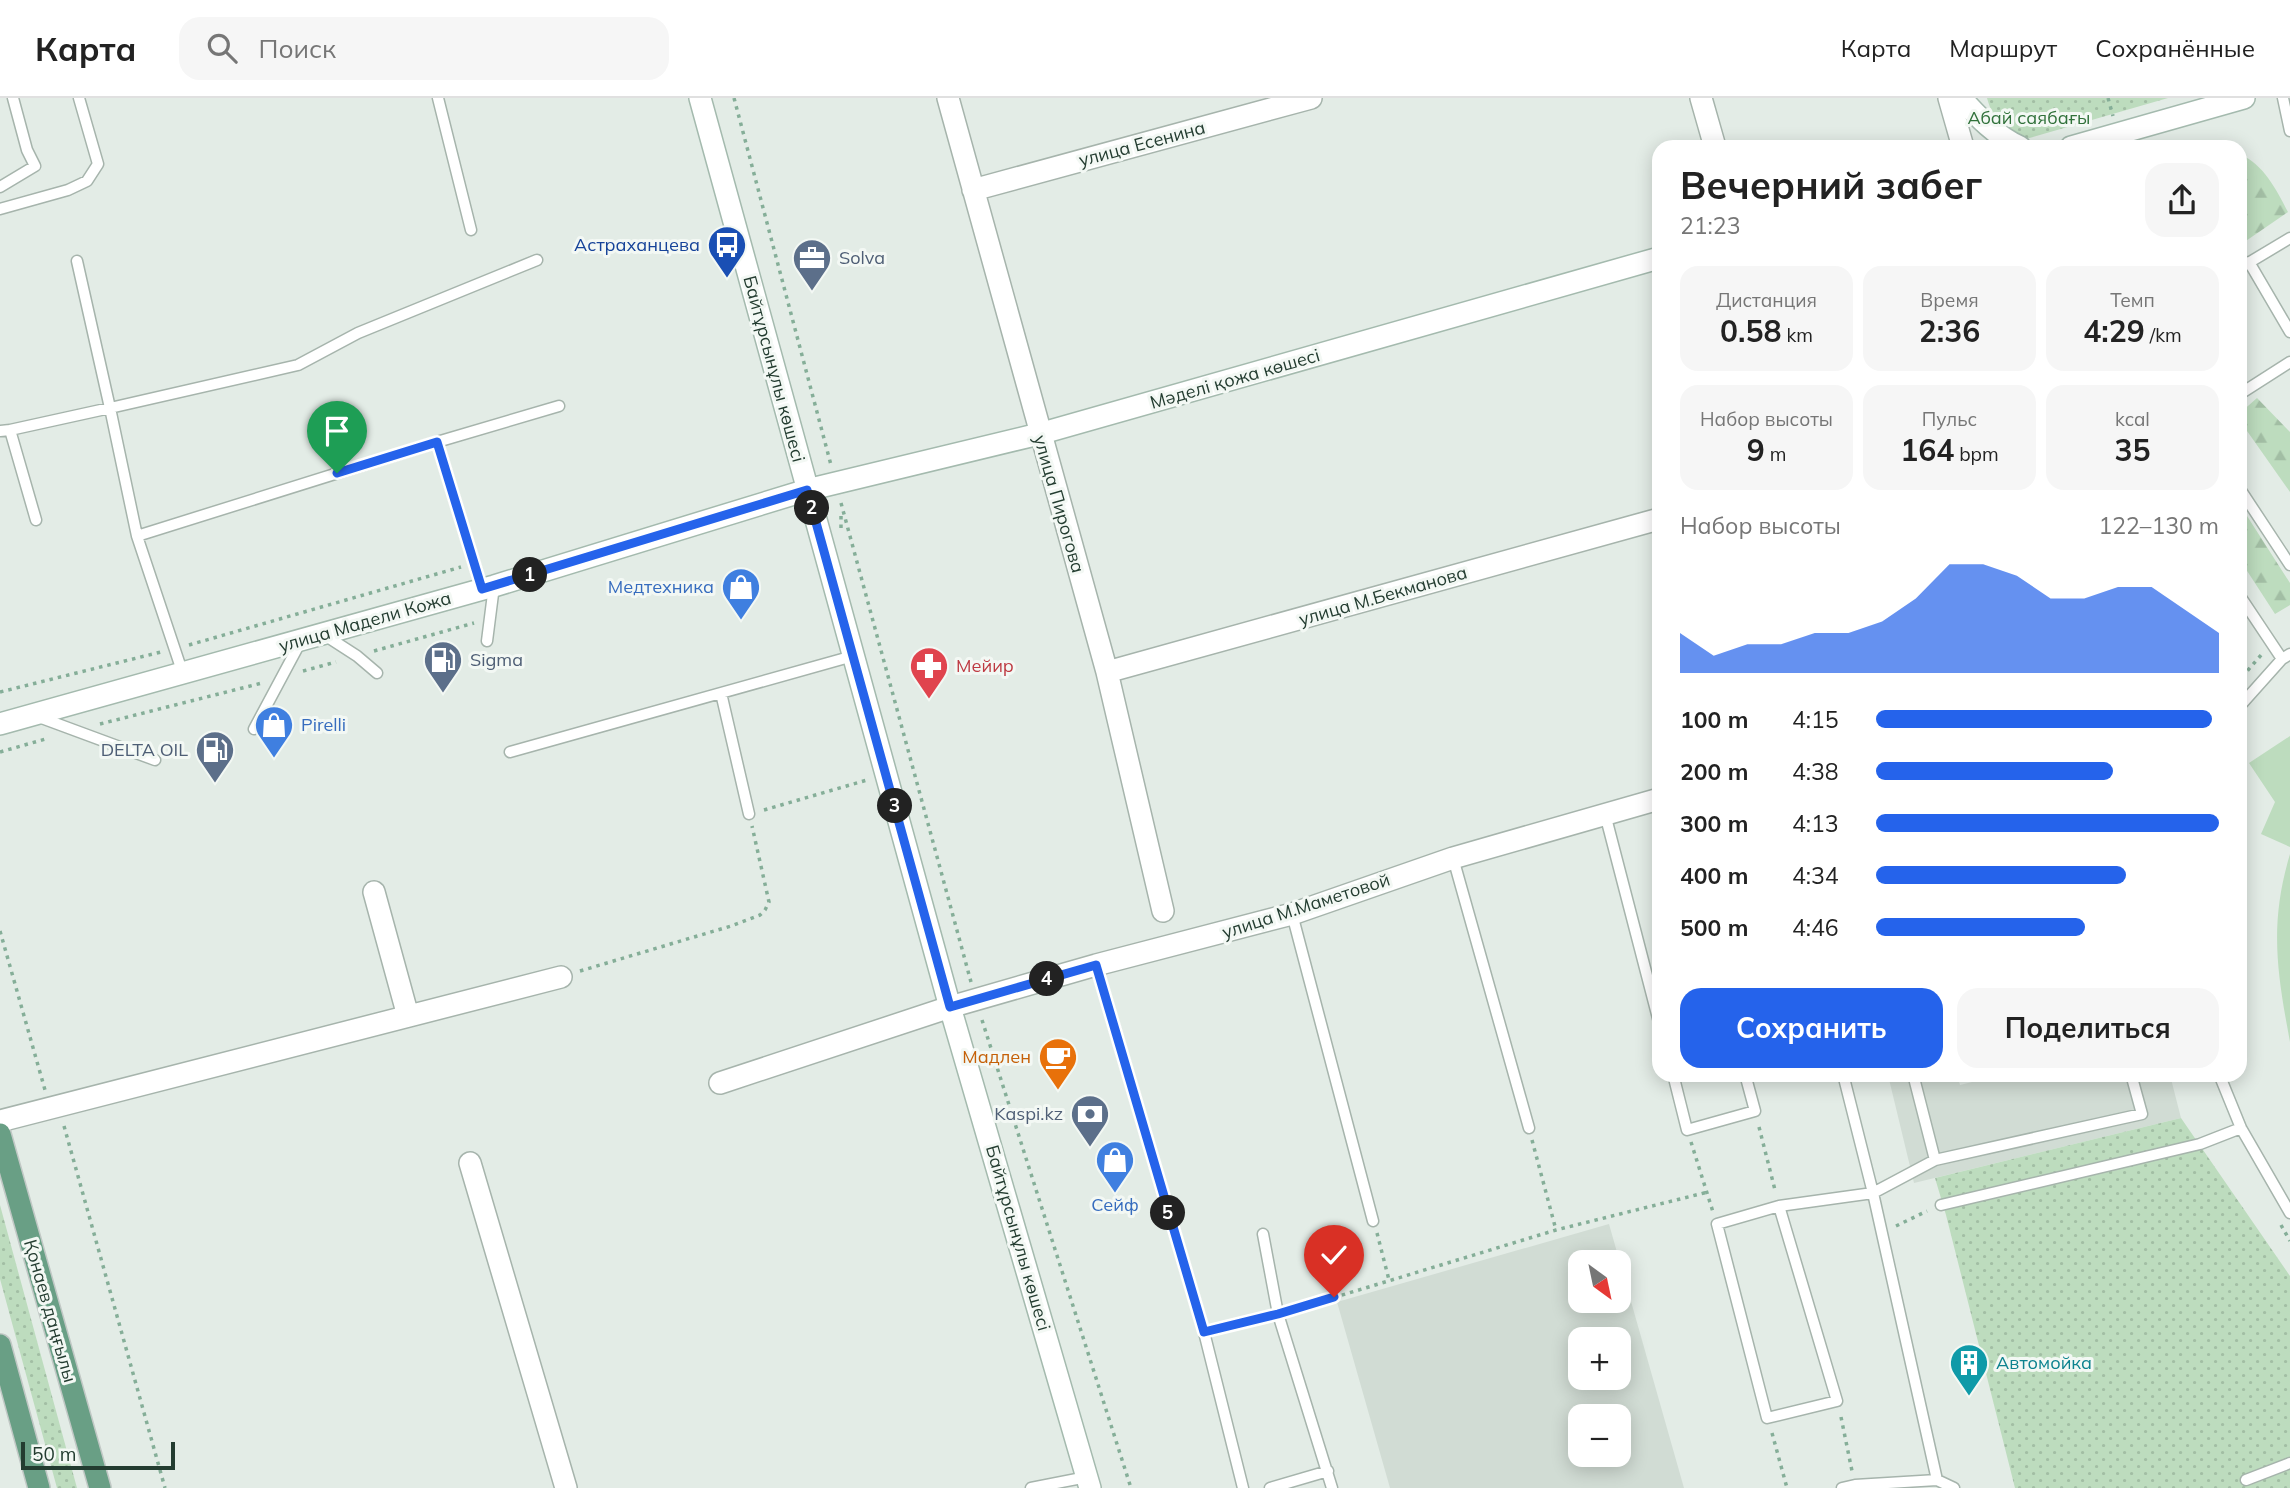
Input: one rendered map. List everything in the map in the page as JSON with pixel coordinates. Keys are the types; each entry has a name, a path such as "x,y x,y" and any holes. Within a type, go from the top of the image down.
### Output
{"main road":[{"name":"Қонаев даңғылы","path":"0,1133 100,1488"},
{"path":"0,1345 39,1488"}],"street":[{"name":"Байтұрсынұлы көшесі","path":"700,98 950,1007 1088,1483"},
{"name":"улица Пирогова","path":"948,98 1107,673 1163,911"},
{"name":"улица Есенина","path":"973,190 1311,98"},
{"path":"1701,98 1713,140"},
{"path":"1950,98 1961,140"},
{"path":"1961,98 2005,140"},
{"path":"2106,140 2244,98"},
{"name":"Мәделі қожа көшесі","path":"807,490 1040,435 1652,260"},
{"name":"улица Мадели Кожа","path":"0,724 488,588 807,490"},
{"name":"улица М.Бекманова","path":"1107,673 1652,521"},
{"name":"улица М.Маметовой","path":"720,1083 950,1007 1096,965 1292,914 1453,858 1652,801"},
{"path":"374,892 408,1016"},
{"path":"0,1121 561,976"},
{"path":"470,1163 566,1488"}],"lane":[{"path":"0,187 35,166 27,150 13,98"},
{"path":"0,209 68,190 87,181 98,164 79,98"},
{"path":"438,98 471,230"},
{"path":"2283,98 2290,131"},
{"path":"2247,263 2290,238"},
{"path":"36,520 5,430 298,365 358,333 537,260"},
{"path":"77,261 137,536 183,674"},
{"path":"2247,269 2290,332"},
{"path":"2247,390 2290,362"},
{"path":"137,536 559,406"},
{"path":"437,442 474,563 488,588 490,619 487,641"},
{"path":"2247,500 2290,565"},
{"path":"2247,606 2286,656 2247,698"},
{"path":"323,634 377,673"},
{"path":"254,729 301,640"},
{"path":"510,752 853,656"},
{"path":"721,693 749,814"},
{"path":"34,716 155,760"},
{"path":"1605,814 1652,995"},
{"path":"1453,858 1529,1128"},
{"path":"1292,914 1373,1221"},
{"path":"1096,965 1204,1332 1243,1488"},
{"path":"1675,1082 1687,1130 1755,1111 1747,1082"},
{"path":"1845,1082 1873,1193 1937,1480"},
{"path":"1915,1082 1935,1160"},
{"path":"1779,1206 1838,1401 1768,1418 1717,1224 1779,1206 1873,1193 1935,1160 2142,1114 2133,1082"},
{"path":"2222,1082 2241,1128 2290,1213"},
{"path":"1941,1205 2200,1144 2241,1128"},
{"path":"1263,1234 1278,1314 1332,1488"},
{"path":"2246,1480 2290,1463"},
{"path":"1270,1488 1328,1471"},
{"path":"1842,1488 1937,1480 1954,1488"},
{"path":"1031,1488 1088,1483"}],"path":[{"path":"734,98 831,463"},
{"path":"0,692 174,649 474,563"},
{"path":"0,752 490,619"},
{"path":"561,976 760,915 769,902 749,814 886,775"},
{"path":"0,931 165,1488"},
{"path":"1755,1111 1779,1206"},
{"path":"1529,1128 1556,1230"},
{"path":"1687,1130 1709,1192 1717,1224"},
{"path":"1204,1332 1278,1314 1556,1230 1709,1192"},
{"path":"1881,1233 1941,1205"},
{"path":"1373,1221 1389,1280"},
{"path":"1838,1401 1855,1486"},
{"path":"1768,1418 1787,1488"}],"shaded area":[{"path":"1890,1082 1959,1082 1960,1085 1972,1082 2172,1082 2181,1118 1914,1183"},
{"path":"1609,1224 1616,1250 1568,1250 1568,1313 1631,1313 1631,1301 1684,1488 1390,1488 1337,1302"}],"green space":[{"name":"Абай саябағы","path":"1987,98 2168,98 2026,139 1997,119"},
{"path":"2247,158 2263,171 2288,212 2247,240"},
{"path":"2257,398 2290,432 2290,492 2247,431 2247,407"},
{"path":"2247,516 2290,583 2290,605 2275,614 2247,571"},
{"path":"2290,736 2290,847 2261,834 2275,802 2249,763"},
{"path":"2290,854 2290,1042 2279,970 2277,926 2283,879"},
{"path":"2181,1118 2290,1276 2290,1488 2015,1488 1935,1178"},
{"path":"0,1205 77,1488 57,1488 0,1279"}],"place":[{"name":"Астраханцева","path":"727,279"},
{"name":"Solva","path":"812,292"},
{"name":"Медтехника","path":"741,621"},
{"name":"Sigma","path":"443,694"},
{"name":"Мейир","path":"929,700"},
{"name":"Pirelli","path":"274,759"},
{"name":"DELTA OIL","path":"215,784"},
{"name":"Мадлен","path":"1058,1091"},
{"name":"Kaspi.kz","path":"1090,1148"},
{"name":"Сейф","path":"1115,1194"},
{"name":"Автомойка","path":"1969,1397"}],"route":[{"path":"337,473 437,442 482,589 807,490 950,1007 1096,965 1204,1332 1334,1297"}]}
